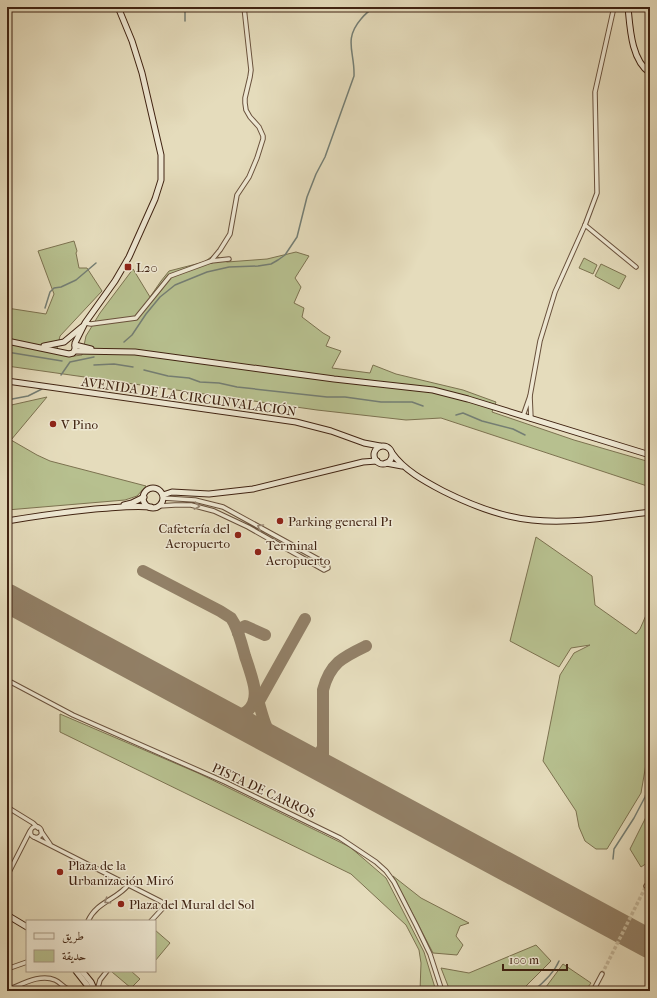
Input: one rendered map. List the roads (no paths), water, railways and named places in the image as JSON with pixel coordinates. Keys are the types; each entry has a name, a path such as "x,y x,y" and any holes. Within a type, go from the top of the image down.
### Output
{"street":[{"path":"65,352 62,346 85,323 115,281 129,257 155,199 161,180 161,155 142,73 132,41 118,7"},
{"path":"211,261 230,234 237,194 249,176 257,158 263,136 259,126 250,117 246,110 245,98 251,70 244,7"},
{"path":"523,416 530,396 540,341 555,292 586,225 597,193 595,92 614,7"},
{"path":"628,7 636,54 641,63 650,73"},
{"path":"586,225 636,266"},
{"path":"85,323 136,318 170,276 211,261 230,259"},
{"path":"75,351 75,344 85,323"},
{"path":"34,346 52,345 70,340 75,344 101,351"},
{"path":"7,341 71,354 75,351 117,351 177,357 334,379 423,388 468,399 650,455"},
{"name":"AVENIDA DE LA CIRCUNVALACIÓN","path":"7,381 296,422 331,430 364,443"},
{"path":"530,396 531,419"},
{"path":"364,443 388,447 402,466 435,487 467,503 490,511 531,520 564,521 588,520 650,512"},
{"path":"364,443 374,454 377,461"},
{"path":"363,462 374,454 380,446"},
{"path":"386,463 390,460 392,453"},
{"path":"113,508 132,503 144,497 149,490 166,489 175,492 209,494 253,488 363,462 377,461 380,463 402,466"},
{"path":"7,521 52,514 138,506 199,506 238,522 324,570 328,568 327,564 219,505 196,500 163,496 157,489"},
{"path":"163,496 175,492"},
{"path":"158,506 162,503 163,496"},
{"path":"144,497 144,502 150,507"},
{"path":"238,522 242,517"},
{"path":"268,539 271,534"},
{"path":"299,556 302,551"},
{"name":"PISTA DE CARROS","path":"7,680 74,715 225,782 340,838 376,862 390,876 416,924 430,954 442,991"},
{"path":"7,807 39,829 50,845"},
{"path":"30,822 31,834 33,837 163,902 163,908 152,920"},
{"path":"31,830 39,829"},
{"path":"26,838 38,837 40,835 39,829"},
{"path":"7,876 31,830"},
{"path":"646,886 650,881"},
{"path":"89,920 93,912 122,892 129,884"},
{"path":"9,917 26,926"},
{"path":"7,969 26,962"},
{"path":"77,972 90,991"},
{"path":"83,972 96,991"},
{"path":"91,982 97,980 106,972"},
{"path":"593,991 602,974"},
{"path":"96,991 102,976"},
{"path":"7,990 38,979 47,978 54,979 69,989 82,988 90,991"}],"waterway":[{"path":"185,7 185,21"},
{"path":"124,342 132,335 160,297 175,285 207,272 229,267 271,264 285,255 297,237 307,197 316,174 325,157 354,76 351,46 352,33 363,17 375,7"},
{"path":"45,308 50,292 54,288 61,287 76,280 96,263"},
{"path":"7,352 62,361"},
{"path":"61,375 70,362 94,357"},
{"path":"94,365 114,364 133,367"},
{"path":"144,370 168,376 189,378 200,382 219,383 237,387 327,397 345,397 381,402 412,402 423,406"},
{"path":"7,400 28,396 42,389"},
{"path":"456,415 463,413 482,421 513,429 525,435"},
{"path":"613,859 614,849 634,818 645,797 650,782"},
{"path":"533,991 551,974 559,961"}],"tunnel":[{"path":"602,974 646,886"}],"place":[{"name":"L20","path":"128,267"},
{"name":"V Pino","path":"53,424"},
{"name":"Parking general P1","path":"280,521"},
{"name":"Cafetería del Aeropuerto","path":"238,535"},
{"name":"Terminal Aeropuerto","path":"258,552"},
{"name":"Plaza de la Urbanización Miró","path":"60,872"},
{"name":"Plaza del Mural del Sol","path":"121,904"}]}
